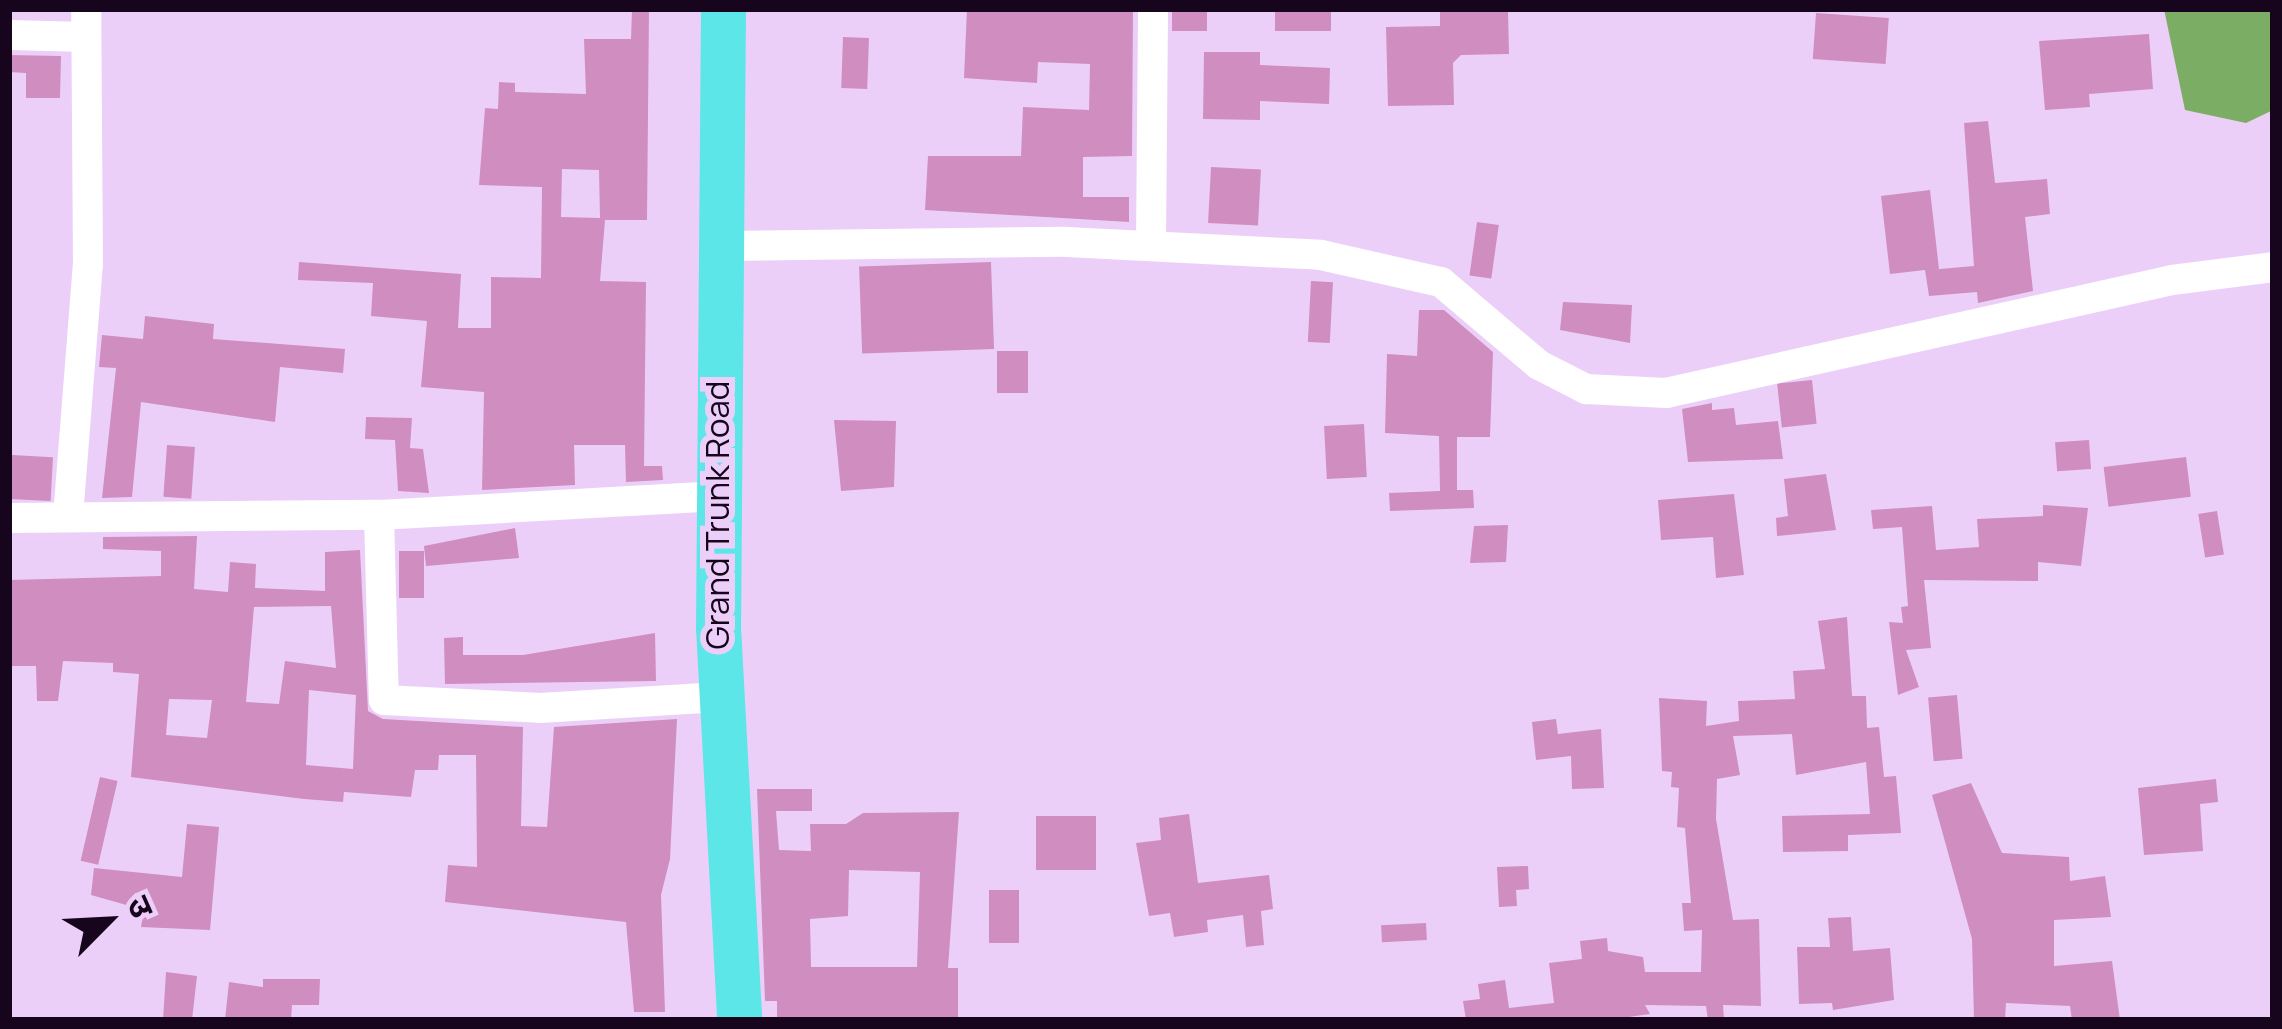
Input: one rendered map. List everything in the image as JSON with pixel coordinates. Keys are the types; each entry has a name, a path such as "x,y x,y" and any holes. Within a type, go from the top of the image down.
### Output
{"highway":[{"name":"Grand Trunk Road","path":"703,9 701,497 717,1020"},
{"name":"Grand Trunk Road","path":"723,9 717,246 719,682 739,1020"}],"street":[{"path":"1151,243 1153,9"},
{"path":"9,35 86,23 88,265 68,517"},
{"path":"717,246 1151,243 1321,255 1441,283 1539,364 1586,389 1666,393 2173,280 2273,267"},
{"path":"9,518 379,515 701,497"},
{"path":"379,515 384,700 540,708 704,698"}],"green space":[{"path":"2164,9 2273,9 2273,110 2246,123 2185,110"}],"building":[{"path":"632,9 649,9 647,220 605,220 600,281 646,282 644,466 662,466 663,480 626,482 625,445 574,445 575,485 482,490 484,392 421,387 427,321 371,316 373,283 298,280 299,262 461,274 458,328 491,328 491,277 541,278 542,187 479,185 485,108 498,109 499,82 515,83 515,92 586,94 584,39 631,39","holes":["562,169 599,170 600,218 561,217"]},
{"path":"967,9 1133,9 1132,156 1083,157 1083,197 1129,197 1129,222 925,210 928,156 1021,156 1023,107 1089,110 1090,64 1038,62 1037,83 964,78"},
{"path":"1172,9 1207,9 1207,31 1172,31"},
{"path":"1275,9 1331,9 1331,31 1275,31"},
{"path":"1440,9 1508,9 1509,54 1461,55 1453,63 1454,105 1388,106 1386,27 1440,26"},
{"path":"1816,13 1889,18 1886,64 1813,59"},
{"path":"2149,34 2153,89 2089,94 2090,107 2045,110 2039,41"},
{"path":"843,37 869,38 867,89 841,88"},
{"path":"1204,52 1260,52 1260,65 1330,68 1329,104 1260,101 1260,120 1203,119"},
{"path":"9,55 61,56 60,98 26,98 26,73 9,72"},
{"path":"1988,121 1995,183 2047,179 2050,214 2025,217 2033,291 1978,303 1977,292 1929,296 1925,270 1890,274 1881,196 1930,190 1939,269 1929,270 1974,266 1964,123"},
{"path":"1211,167 1261,170 1258,226 1208,223"},
{"path":"1477,222 1499,225 1491,279 1469,275"},
{"path":"991,262 994,349 862,354 859,267"},
{"path":"1311,281 1333,282 1330,343 1308,342"},
{"path":"1563,302 1632,305 1630,343 1560,330"},
{"path":"1419,310 1444,310 1493,352 1490,437 1457,437 1457,490 1473,490 1474,508 1390,511 1389,493 1440,491 1439,436 1385,433 1387,354 1417,356"},
{"path":"145,316 214,324 213,339 345,349 343,373 280,367 275,422 141,402 132,497 102,498 116,368 99,367 102,335 143,339"},
{"path":"997,351 1028,351 1028,393 997,393"},
{"path":"1812,380 1817,424 1782,427 1777,384"},
{"path":"1712,403 1712,410 1734,408 1736,425 1778,421 1783,459 1688,462 1682,409"},
{"path":"366,417 412,418 410,448 423,449 429,493 398,491 395,440 365,439"},
{"path":"834,420 896,421 894,487 841,491"},
{"path":"1364,424 1367,477 1327,479 1324,426"},
{"path":"2089,440 2091,469 2057,471 2055,442"},
{"path":"167,445 195,447 191,499 163,497"},
{"path":"12,455 53,457 51,501 10,499"},
{"path":"2186,457 2191,497 2108,507 2104,467"},
{"path":"1826,474 1836,530 1777,536 1776,518 1788,516 1784,479"},
{"path":"1734,494 1744,575 1716,578 1713,537 1661,540 1658,500"},
{"path":"2043,505 2088,508 2081,566 2038,562 2038,581 1924,580 1931,648 1906,650 1919,687 1898,695 1889,622 1903,623 1901,607 1908,606 1902,527 1873,529 1871,510 1932,506 1936,550 1979,547 1977,519 2043,516"},
{"path":"2217,511 2224,554 2205,557 2198,514"},
{"path":"1508,525 1506,562 1470,563 1474,526"},
{"path":"515,528 519,558 426,566 424,546"},
{"path":"197,536 194,589 228,592 230,562 256,564 255,588 325,591 325,552 360,550 368,711 383,719 523,727 521,826 547,827 554,727 677,719 670,859 661,895 665,1012 634,1012 626,922 445,902 448,865 477,867 476,755 439,755 438,770 415,770 411,797 344,792 343,802 304,799 131,777 139,674 113,672 113,663 63,661 58,701 37,701 36,666 12,666 9,580 161,576 161,551 103,549 103,537","holes":["331,606 336,668 285,661 279,704 246,702 254,607","309,690 356,695 353,769 306,765","169,699 212,700 207,738 166,735"]},
{"path":"399,551 424,551 424,598 399,598"},
{"path":"1847,617 1852,696 1866,696 1867,728 1879,727 1884,777 1896,776 1901,833 1848,835 1848,851 1783,852 1782,816 1870,814 1866,762 1796,775 1792,734 1733,736 1740,775 1717,779 1716,819 1733,920 1759,919 1761,1006 1723,1005 1724,1020 1708,1020 1706,1006 1645,1005 1650,1014 1607,1020 1466,1020 1463,1001 1480,999 1478,984 1505,980 1509,1008 1554,1003 1549,963 1582,959 1580,941 1607,938 1608,951 1643,957 1645,972 1701,972 1702,930 1684,931 1682,903 1691,903 1685,828 1677,827 1679,788 1671,787 1672,772 1662,771 1659,698 1707,701 1706,726 1739,721 1738,701 1795,699 1793,671 1825,669 1818,621"},
{"path":"655,633 656,681 445,684 444,638 463,637 463,655 523,655"},
{"path":"1957,695 1963,759 1934,761 1928,698"},
{"path":"1556,719 1558,734 1601,729 1604,788 1572,789 1571,756 1536,760 1532,722"},
{"path":"100,777 118,781 98,865 81,861"},
{"path":"2216,779 2218,802 2200,804 2203,851 2144,855 2138,788"},
{"path":"1971,783 2002,853 2069,857 2070,881 2105,876 2111,917 2054,920 2054,966 2112,961 2120,1020 2072,1020 2070,1006 2006,1003 2005,1020 1974,1020 1972,939 1932,795"},
{"path":"757,789 812,789 812,811 776,811 779,850 811,851 810,824 846,824 863,813 959,812 948,968 958,968 958,1020 777,1020 777,1001 765,1001","holes":["849,870 920,872 917,967 811,967 810,919 848,916"]},
{"path":"1189,814 1198,883 1269,875 1273,909 1261,911 1264,945 1246,947 1243,915 1207,920 1208,932 1174,937 1170,913 1149,916 1136,843 1161,840 1159,818"},
{"path":"1036,816 1096,816 1096,870 1036,870"},
{"path":"187,824 219,827 210,930 141,927 144,910 91,895 94,868 182,877"},
{"path":"1528,866 1529,889 1516,890 1517,906 1499,907 1497,867"},
{"path":"989,890 1019,890 1019,943 989,943"},
{"path":"1851,917 1853,951 1890,948 1894,1000 1833,1010 1832,1003 1799,1004 1797,947 1830,947 1828,918"},
{"path":"1426,923 1427,940 1382,942 1381,925"},
{"path":"166,972 197,976 192,1020 163,1020"},
{"path":"263,979 320,979 319,1005 292,1005 291,1020 225,1020 229,982 263,987"}]}
